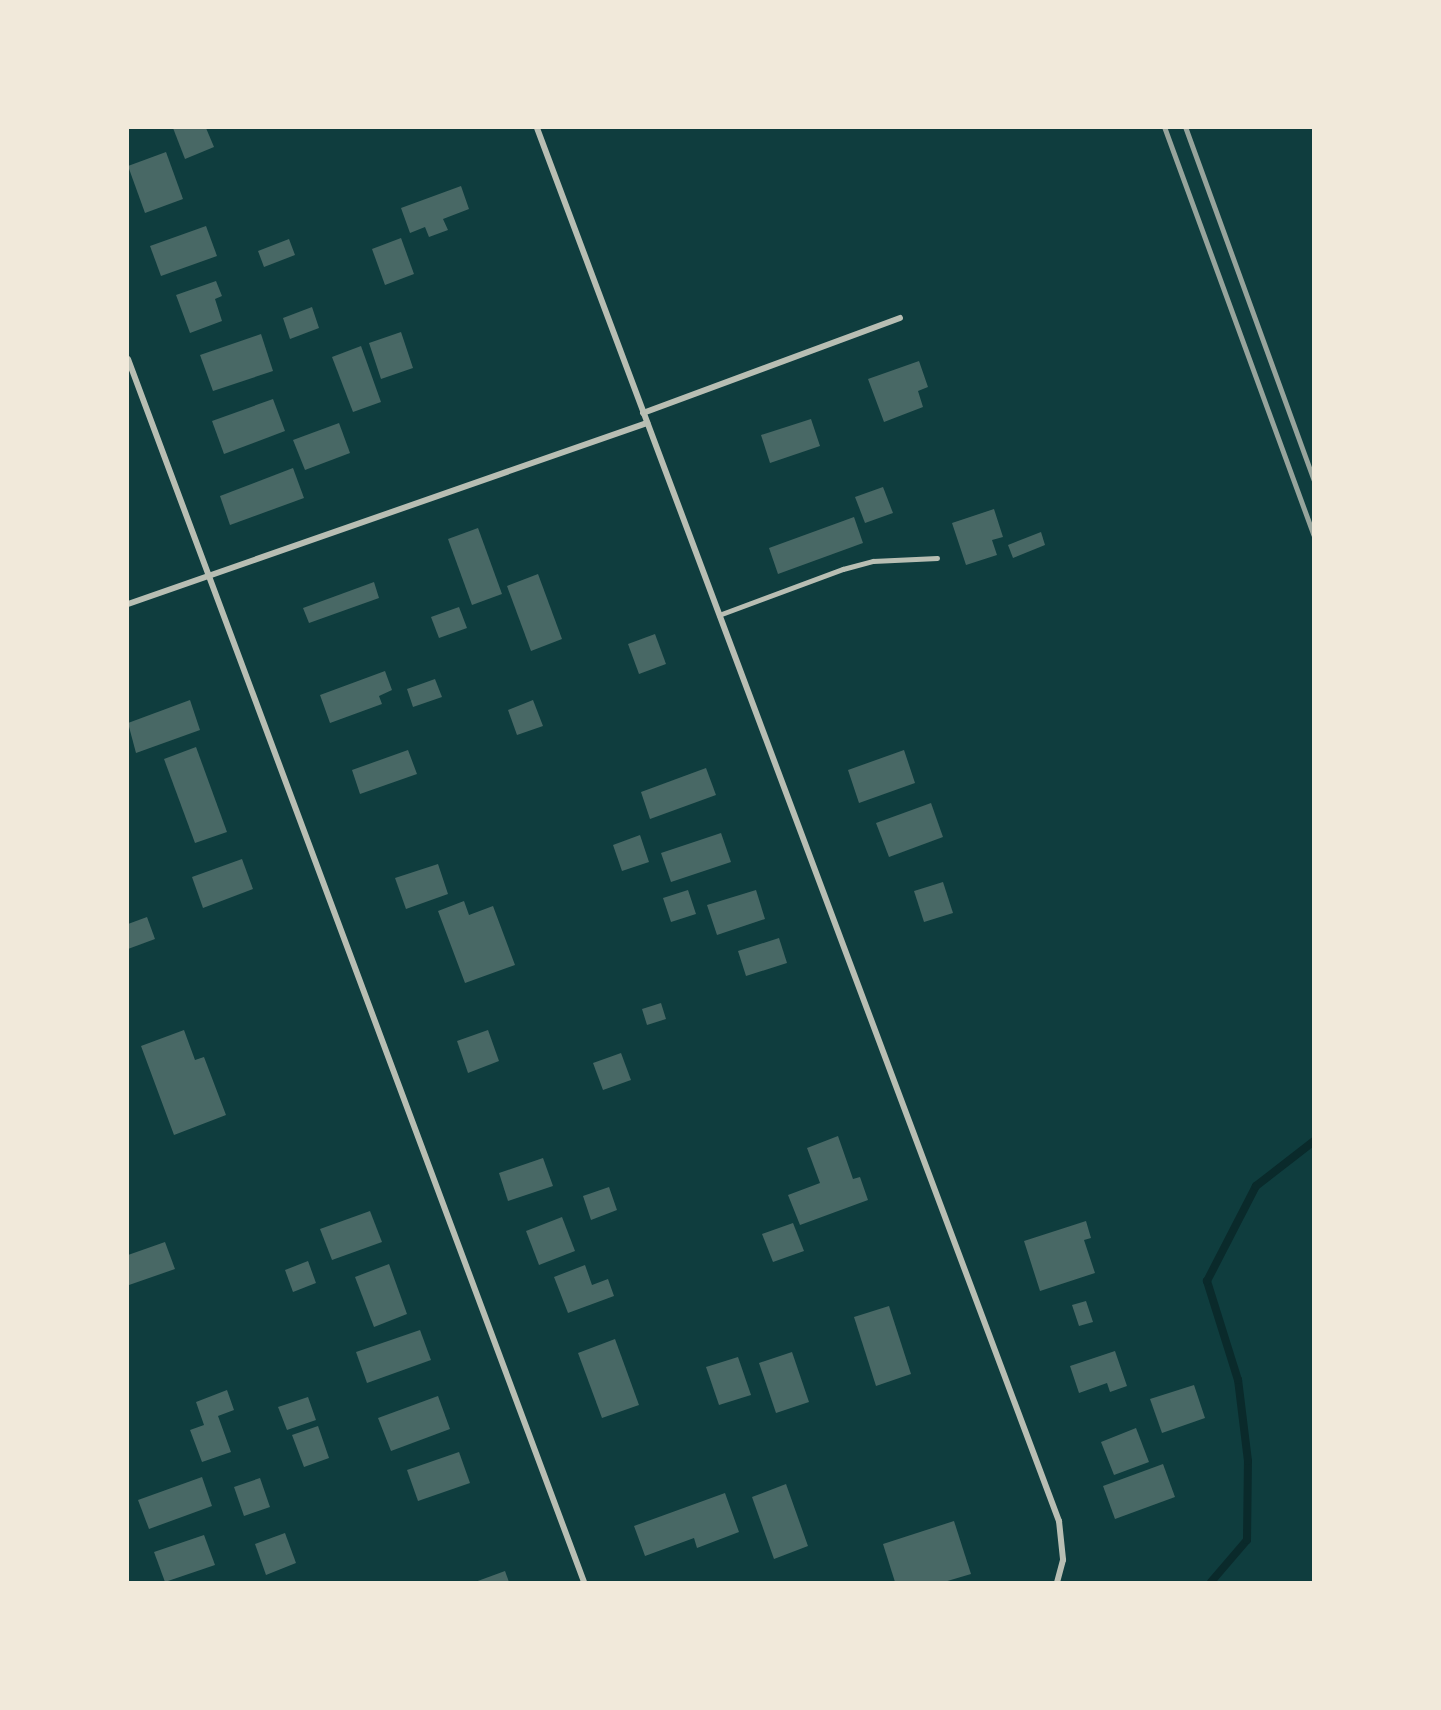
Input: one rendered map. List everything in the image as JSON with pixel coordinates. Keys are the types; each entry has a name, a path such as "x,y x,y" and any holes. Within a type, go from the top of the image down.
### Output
{"street":[{"path":"537,128 1059,1521 1063,1541 1058,1581"},
{"path":"643,413 900,318"},
{"path":"128,359 584,1582"},
{"path":"128,604 647,423"}],"lane":[{"path":"719,615 853,566 938,558"}],"building":[{"path":"173,128 206,128 214,147 185,159"},
{"path":"166,152 183,199 145,213 128,166"},
{"path":"461,186 469,209 443,219 448,230 429,237 425,227 410,233 401,208"},
{"path":"206,226 217,256 161,276 150,246"},
{"path":"401,238 414,274 385,285 372,249"},
{"path":"289,239 295,255 264,267 258,251"},
{"path":"216,281 222,296 215,299 222,321 190,333 176,295"},
{"path":"312,307 319,328 290,339 283,318"},
{"path":"401,332 413,368 381,379 369,343"},
{"path":"261,334 273,371 213,391 200,355"},
{"path":"361,346 381,402 353,412 332,357"},
{"path":"919,361 928,387 918,391 923,407 884,422 868,379"},
{"path":"273,399 285,431 224,454 212,421"},
{"path":"811,419 820,446 770,463 761,435"},
{"path":"339,423 350,453 305,470 293,440"},
{"path":"293,468 304,498 230,525 220,496"},
{"path":"883,487 893,513 865,523 855,497"},
{"path":"994,509 1003,537 992,540 997,555 966,565 952,523"},
{"path":"854,517 863,543 778,574 769,548"},
{"path":"478,528 502,594 472,605 448,539"},
{"path":"1041,532 1045,545 1013,558 1008,545"},
{"path":"538,574 562,639 531,651 507,586"},
{"path":"374,582 379,598 309,623 303,608"},
{"path":"459,607 467,628 439,638 431,617"},
{"path":"655,634 666,664 639,674 628,644"},
{"path":"385,671 392,690 379,696 382,704 330,723 320,695"},
{"path":"435,679 442,697 413,707 407,689"},
{"path":"190,700 200,730 136,753 128,723"},
{"path":"533,700 543,726 517,735 508,710"},
{"path":"196,747 227,832 195,843 164,759"},
{"path":"408,750 417,774 360,794 352,770"},
{"path":"904,750 915,783 859,803 848,770"},
{"path":"706,768 716,795 650,819 641,792"},
{"path":"931,803 943,837 889,857 876,823"},
{"path":"721,833 731,862 671,882 661,853"},
{"path":"640,835 649,862 622,871 613,845"},
{"path":"242,859 253,889 203,908 192,877"},
{"path":"438,864 448,894 406,909 395,878"},
{"path":"943,882 953,913 924,922 914,891"},
{"path":"688,890 696,914 671,922 663,898"},
{"path":"756,890 765,919 717,935 707,905"},
{"path":"464,901 469,915 493,906 515,965 465,983 438,911"},
{"path":"147,917 155,939 128,949 128,924"},
{"path":"779,938 787,963 746,976 738,951"},
{"path":"661,1003 666,1019 647,1025 642,1009"},
{"path":"184,1030 195,1060 204,1057 226,1115 174,1135 141,1046"},
{"path":"488,1030 499,1061 468,1073 457,1041"},
{"path":"621,1053 631,1080 603,1090 593,1063"},
{"path":"838,1136 853,1179 860,1177 868,1200 800,1225 788,1195 820,1183 807,1148"},
{"path":"543,1158 553,1186 508,1201 499,1173"},
{"path":"609,1187 617,1210 591,1220 583,1196"},
{"path":"370,1211 382,1242 332,1260 320,1229"},
{"path":"562,1217 575,1251 539,1265 526,1231"},
{"path":"1086,1221 1091,1238 1084,1240 1095,1273 1040,1291 1024,1241"},
{"path":"793,1223 804,1251 773,1262 762,1234"},
{"path":"165,1242 175,1269 129,1285 128,1255"},
{"path":"308,1261 316,1283 293,1292 285,1270"},
{"path":"389,1264 407,1314 374,1327 355,1277"},
{"path":"585,1265 592,1285 608,1279 614,1296 568,1313 554,1277"},
{"path":"1086,1301 1093,1322 1079,1326 1072,1305"},
{"path":"889,1306 911,1374 876,1386 854,1317"},
{"path":"420,1330 431,1360 367,1383 356,1352"},
{"path":"615,1339 639,1405 602,1418 578,1353"},
{"path":"1115,1351 1127,1386 1110,1392 1107,1383 1079,1393 1070,1366"},
{"path":"792,1352 809,1402 776,1413 759,1363"},
{"path":"738,1357 751,1395 719,1405 706,1367"},
{"path":"1194,1385 1205,1418 1162,1433 1150,1399"},
{"path":"227,1390 234,1410 218,1416 231,1452 202,1462 190,1430 204,1425 196,1402"},
{"path":"438,1396 450,1429 391,1451 378,1418"},
{"path":"308,1397 316,1420 287,1430 278,1407"},
{"path":"318,1426 329,1458 304,1467 292,1435"},
{"path":"1136,1428 1149,1462 1114,1475 1101,1442"},
{"path":"459,1452 470,1483 418,1501 407,1470"},
{"path":"1163,1464 1175,1497 1115,1519 1103,1486"},
{"path":"202,1477 212,1506 149,1529 138,1500"},
{"path":"260,1478 270,1507 244,1516 234,1487"},
{"path":"786,1484 808,1546 774,1559 752,1497"},
{"path":"725,1493 739,1532 697,1548 694,1538 645,1556 634,1526"},
{"path":"954,1521 971,1574 944,1582 895,1582 883,1544"},
{"path":"285,1533 296,1563 266,1575 255,1544"},
{"path":"204,1535 215,1565 165,1582 154,1552"},
{"path":"505,1571 509,1582 475,1582"}],"waterway":[{"path":"1211,1582 1247,1540 1248,1461 1238,1380 1207,1281 1256,1186 1314,1141"}],"railway":[{"path":"1165,128 1314,535"},
{"path":"1186,128 1314,479"}]}
